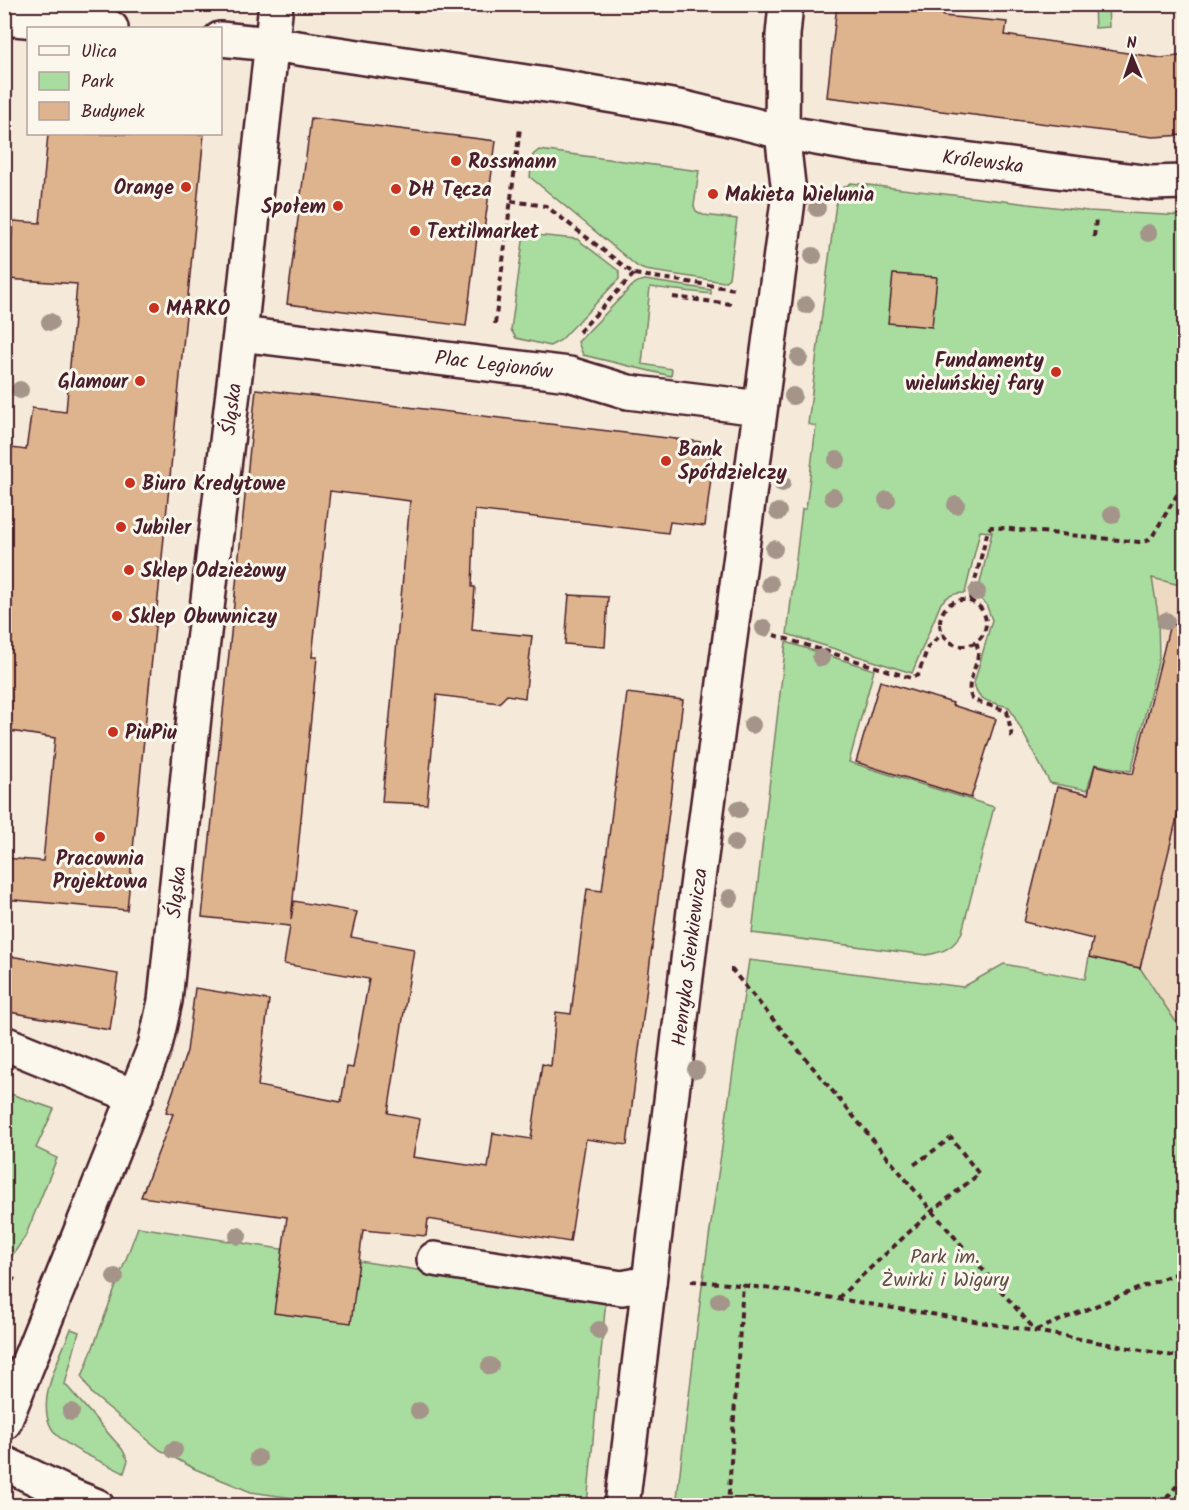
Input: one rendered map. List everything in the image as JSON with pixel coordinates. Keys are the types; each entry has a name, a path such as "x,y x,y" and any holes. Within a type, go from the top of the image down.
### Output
{"street":[{"path":"240,334 276,4"},
{"path":"760,408 789,193 782,132 783,34 786,4"},
{"path":"4,18 100,27"},
{"path":"222,39 271,44 566,88 684,108 782,132"},
{"name":"Królewska","path":"782,132 862,146 1151,183 1185,182"},
{"name":"Plac Legionów","path":"240,334 568,374 628,392 760,408"},
{"name":"Śląska","path":"4,1423 136,1097 155,1046 165,1001 194,716 240,334"},
{"name":"Henryka Sienkiewicza","path":"622,1506 698,882 760,408"},
{"path":"4,1043 136,1097"},
{"path":"434,1259 622,1287 649,1283"},
{"path":"4,1463 97,1506"}],"path":[{"path":"494,328 520,128"},
{"path":"511,201 546,206 634,274 744,291"},
{"path":"574,337 634,274"},
{"path":"673,297 741,305"},
{"path":"970,600 988,530 991,527 1139,543 1152,537 1185,483"},
{"path":"970,600 982,609 987,624 976,643 961,646 947,640 939,626 942,611 954,601 970,600"},
{"path":"774,635 910,678 918,675 928,647 942,634"},
{"path":"976,643 979,654 970,686 970,697 1007,711 1012,736"},
{"path":"732,970 932,1211 1035,1330"},
{"path":"837,1299 932,1211 979,1174 951,1138 911,1167"},
{"path":"1035,1330 1185,1270"},
{"path":"4,1274 19,1281"},
{"path":"649,1283 690,1281 743,1284 1035,1330 1185,1358"},
{"path":"728,1506 743,1284"},
{"path":"1160,1506 1185,1477"}],"shaded area":[{"path":"1148,551 1184,561 1184,1034 1140,969 1089,957 1164,658"}],"green space":[{"path":"1094,5 1108,5 1109,27 1095,28"},
{"path":"539,150 699,171 694,206 696,211 703,215 737,219 729,278 724,282 638,267 530,177 533,155"},
{"path":"851,183 1088,211 1184,216 1184,586 1152,578 1158,614 1159,658 1131,771 1095,764 1087,790 1050,783 1009,707 987,701 976,690 974,683 992,620 986,604 977,596 992,532 980,531 965,593 952,595 941,603 912,673 787,634 802,509 806,509 816,426 808,424 837,195 839,190"},
{"path":"524,234 577,239 619,271 619,279 561,340 550,346 516,338 511,330"},
{"path":"645,280 711,290 711,294 650,287 642,364 672,369 671,376 583,355 578,342 631,287"},
{"path":"786,642 874,670 849,762 994,807 962,932 956,942 948,948 926,955 752,933"},
{"name":"Park im. Żwirki i Wigury","path":"1089,957 1140,968 1184,1034 1184,1505 676,1506 702,1286 749,960 963,987 1004,964 1085,979"},
{"path":"5,1092 54,1109 36,1148 57,1158 25,1237 5,1266"},
{"path":"138,1227 606,1299 587,1505 350,1506 251,1492 195,1469 160,1450 92,1394 82,1377"},
{"path":"71,1329 79,1332 65,1384 122,1449 128,1460 124,1473 73,1447 59,1437 50,1426 47,1399 50,1384"}],"building":[{"path":"837,4 944,4 943,16 1007,22 1005,35 1161,58 1185,55 1185,135 1153,137 827,97"},
{"name":"DH Tęcza","path":"311,118 496,141 483,238 477,237 466,326 287,304"},
{"path":"48,135 204,135 127,910 4,899 4,858 43,861 55,738 4,730 4,447 26,450 32,408 66,412 77,284 8,279 13,221 40,223"},
{"path":"893,274 937,277 932,327 888,323"},
{"path":"256,389 701,442 708,448 713,462 705,526 670,522 668,533 475,510 472,587 475,587 472,630 532,636 525,698 507,695 499,703 437,695 427,804 382,802 410,501 330,491 312,657 317,657 291,920 294,901 357,912 351,937 414,949 388,1113 420,1119 413,1157 488,1168 493,1133 531,1139 542,1064 551,1066 556,1012 571,1014 587,889 602,891 627,693 683,700 627,1145 586,1139 570,1242 428,1219 426,1236 363,1230 351,1323 274,1313 287,1217 141,1197 173,1114 166,1112 187,1051 195,988 269,1000 258,1086 341,1102 347,1067 353,1068 369,979 284,964 290,926 202,917"},
{"path":"569,595 608,597 605,647 565,644"},
{"path":"1170,624 1185,626 1185,785 1140,968 1089,957 1093,939 1024,922 1057,787 1088,794 1095,765 1133,774"},
{"path":"880,681 953,703 952,705 996,719 971,798 856,762"},
{"path":"4,955 118,974 110,1030 4,1011"}],"place":[{"name":"Rossmann","path":"456,161"},
{"name":"Orange","path":"186,187"},
{"name":"DH Tęcza","path":"396,189"},
{"name":"Makieta Wielunia","path":"713,194"},
{"name":"Społem","path":"338,206"},
{"name":"Textilmarket","path":"415,231"},
{"name":"MARKO","path":"154,308"},
{"name":"Fundamenty wieluńskiej fary","path":"1056,372"},
{"name":"Glamour","path":"140,381"},
{"name":"Bank Spółdzielczy","path":"666,461"},
{"name":"Biuro Kredytowe","path":"130,483"},
{"name":"Jubiler","path":"121,527"},
{"name":"Sklep Odzieżowy","path":"129,570"},
{"name":"Sklep Obuwniczy","path":"117,616"},
{"name":"PiuPiu","path":"113,732"},
{"name":"Pracownia Projektowa","path":"100,837"}]}
